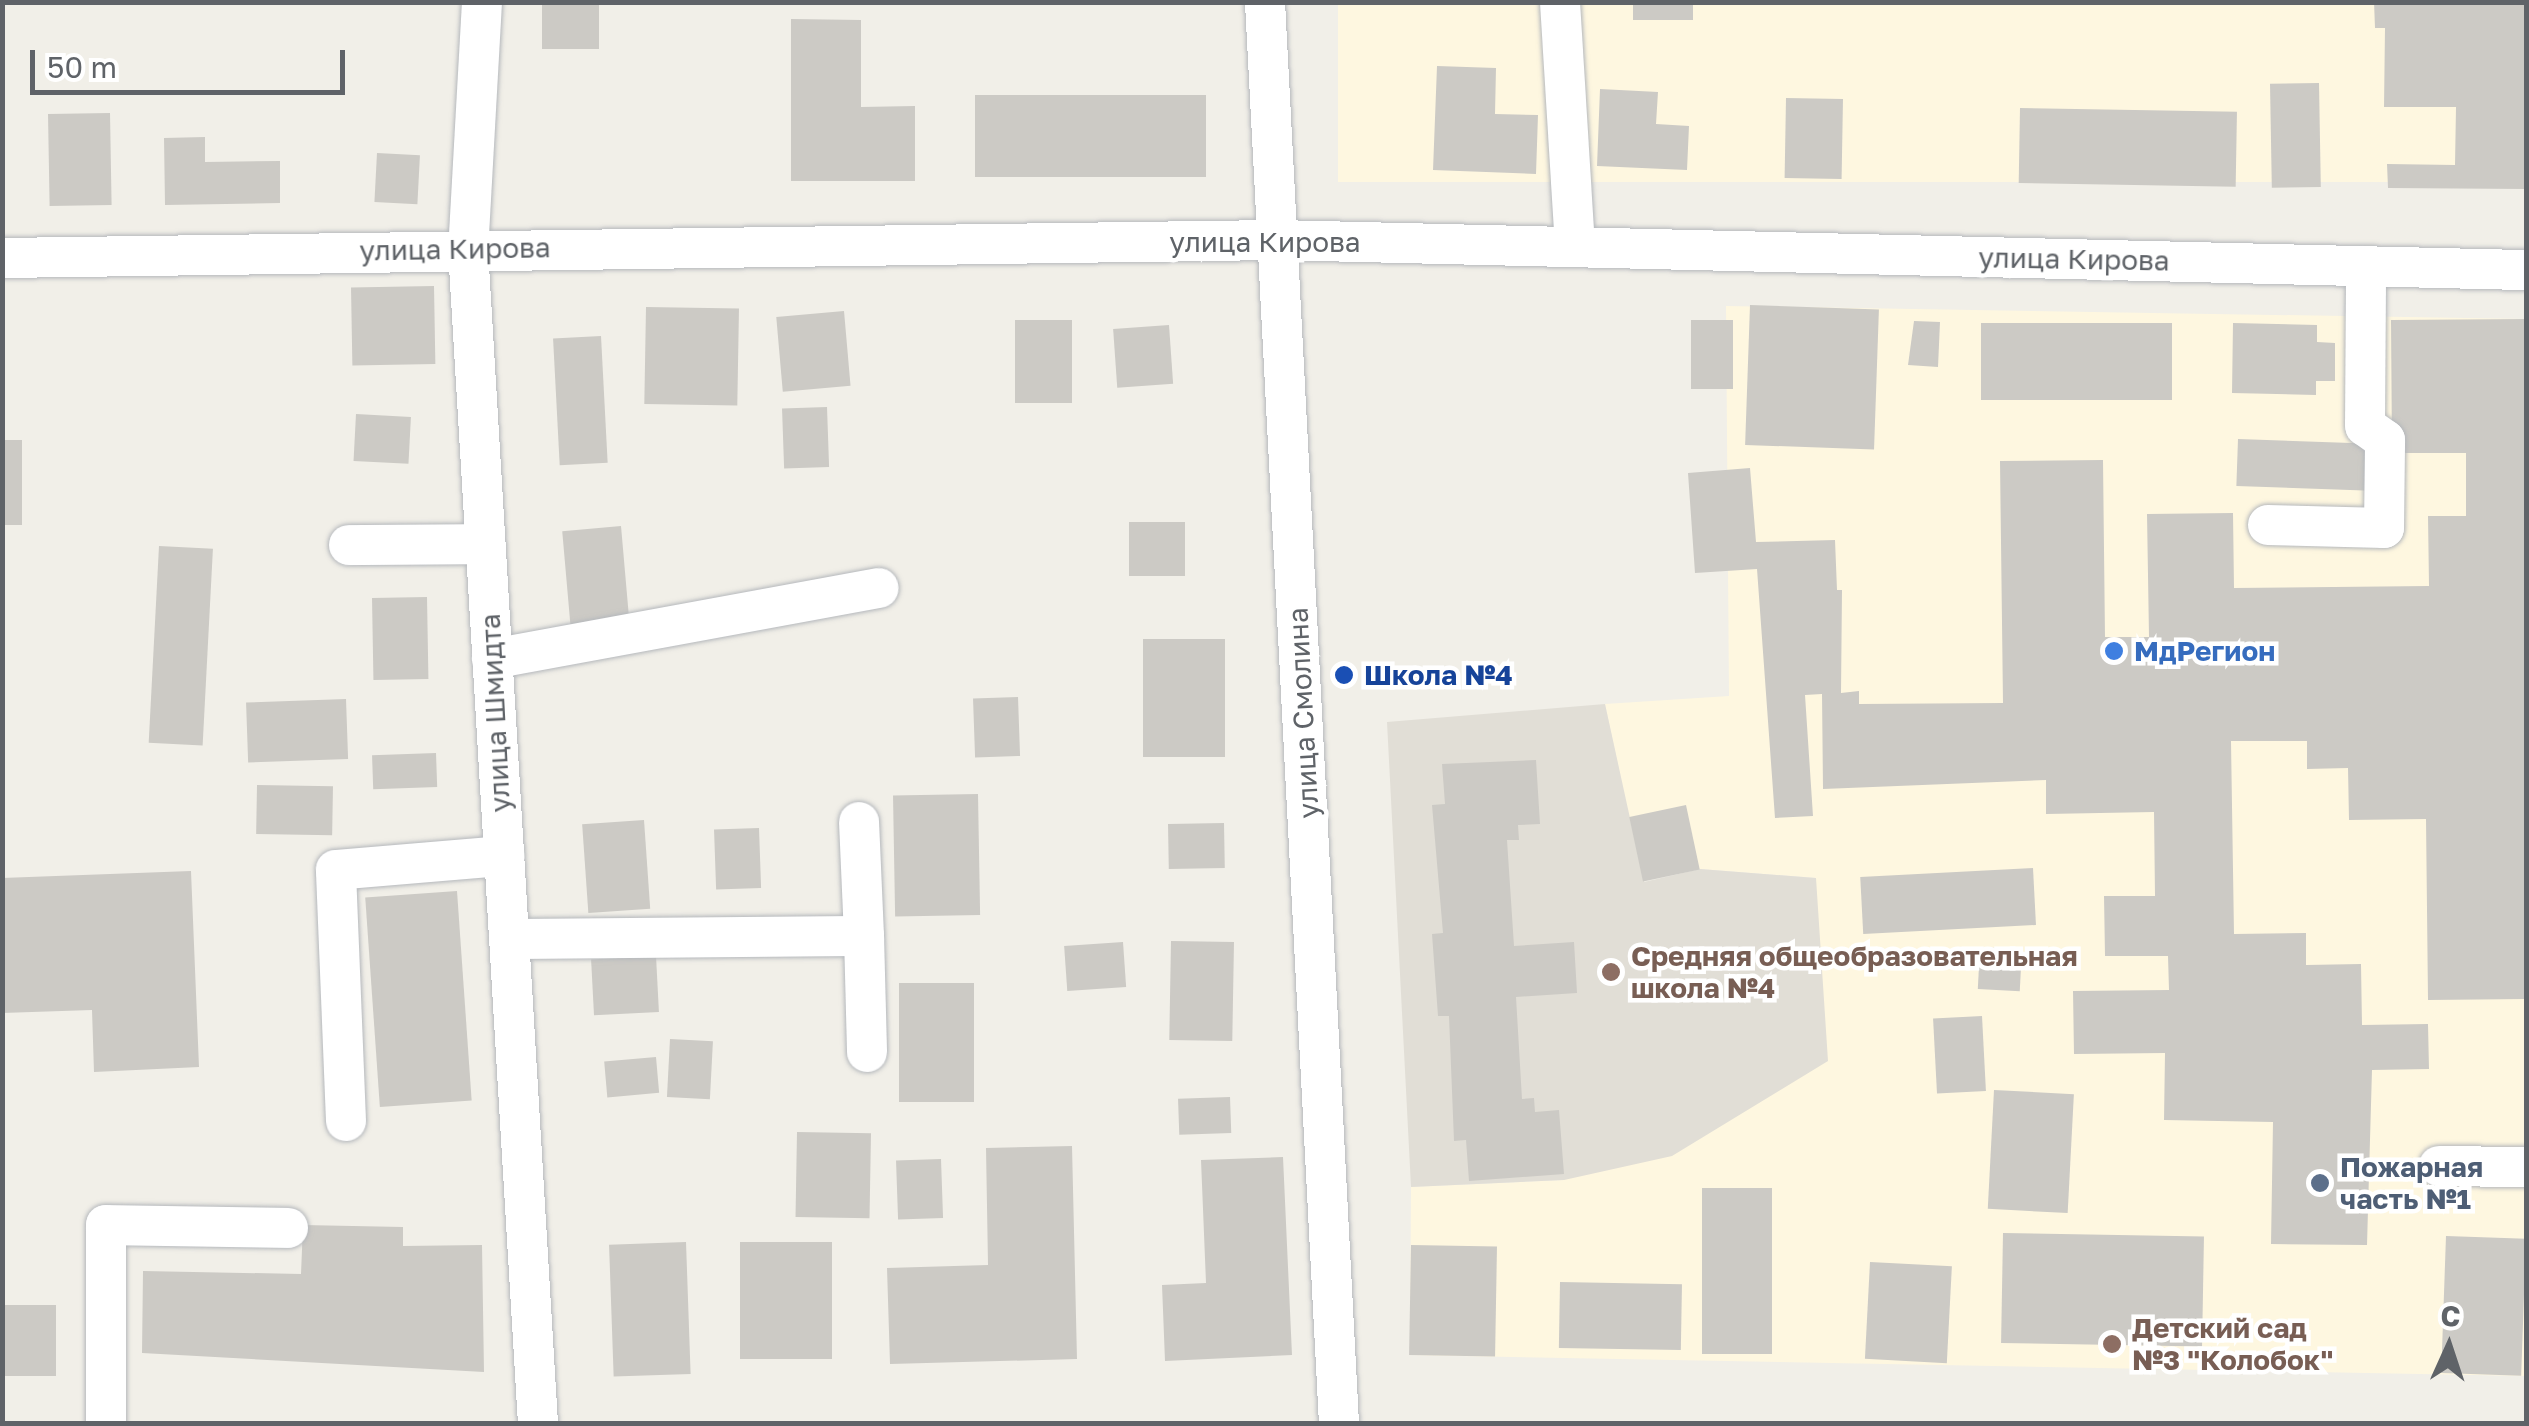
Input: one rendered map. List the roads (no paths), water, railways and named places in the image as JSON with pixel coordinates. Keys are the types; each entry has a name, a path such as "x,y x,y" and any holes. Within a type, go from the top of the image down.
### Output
{"street":[{"name":"улица Шмидта","path":"482,2 468,249 538,1424"},
{"name":"улица Смолина","path":"1265,2 1339,1424"},
{"path":"1560,2 1575,247"},
{"name":"улица Кирова","path":"2,258 1278,240 2526,270"},
{"path":"2268,525 2384,528 2385,440 2365,426 2366,266"},
{"path":"349,545 485,544"},
{"path":"492,659 879,588"},
{"path":"859,822 867,1052"},
{"path":"346,1121 336,870 504,856"},
{"path":"509,939 864,936"},
{"path":"2439,1166 2526,1167"},
{"path":"106,1424 106,1225 288,1228"}],"place":[{"name":"МдРегион","path":"2114,651"},
{"name":"Школа №4","path":"1344,675"},
{"name":"Средняя общеобразовательная школа №4","path":"1611,972"},
{"name":"Пожарная часть №1","path":"2320,1183"},
{"name":"Детский сад №3 \"Колобок\"","path":"2112,1344"}]}
